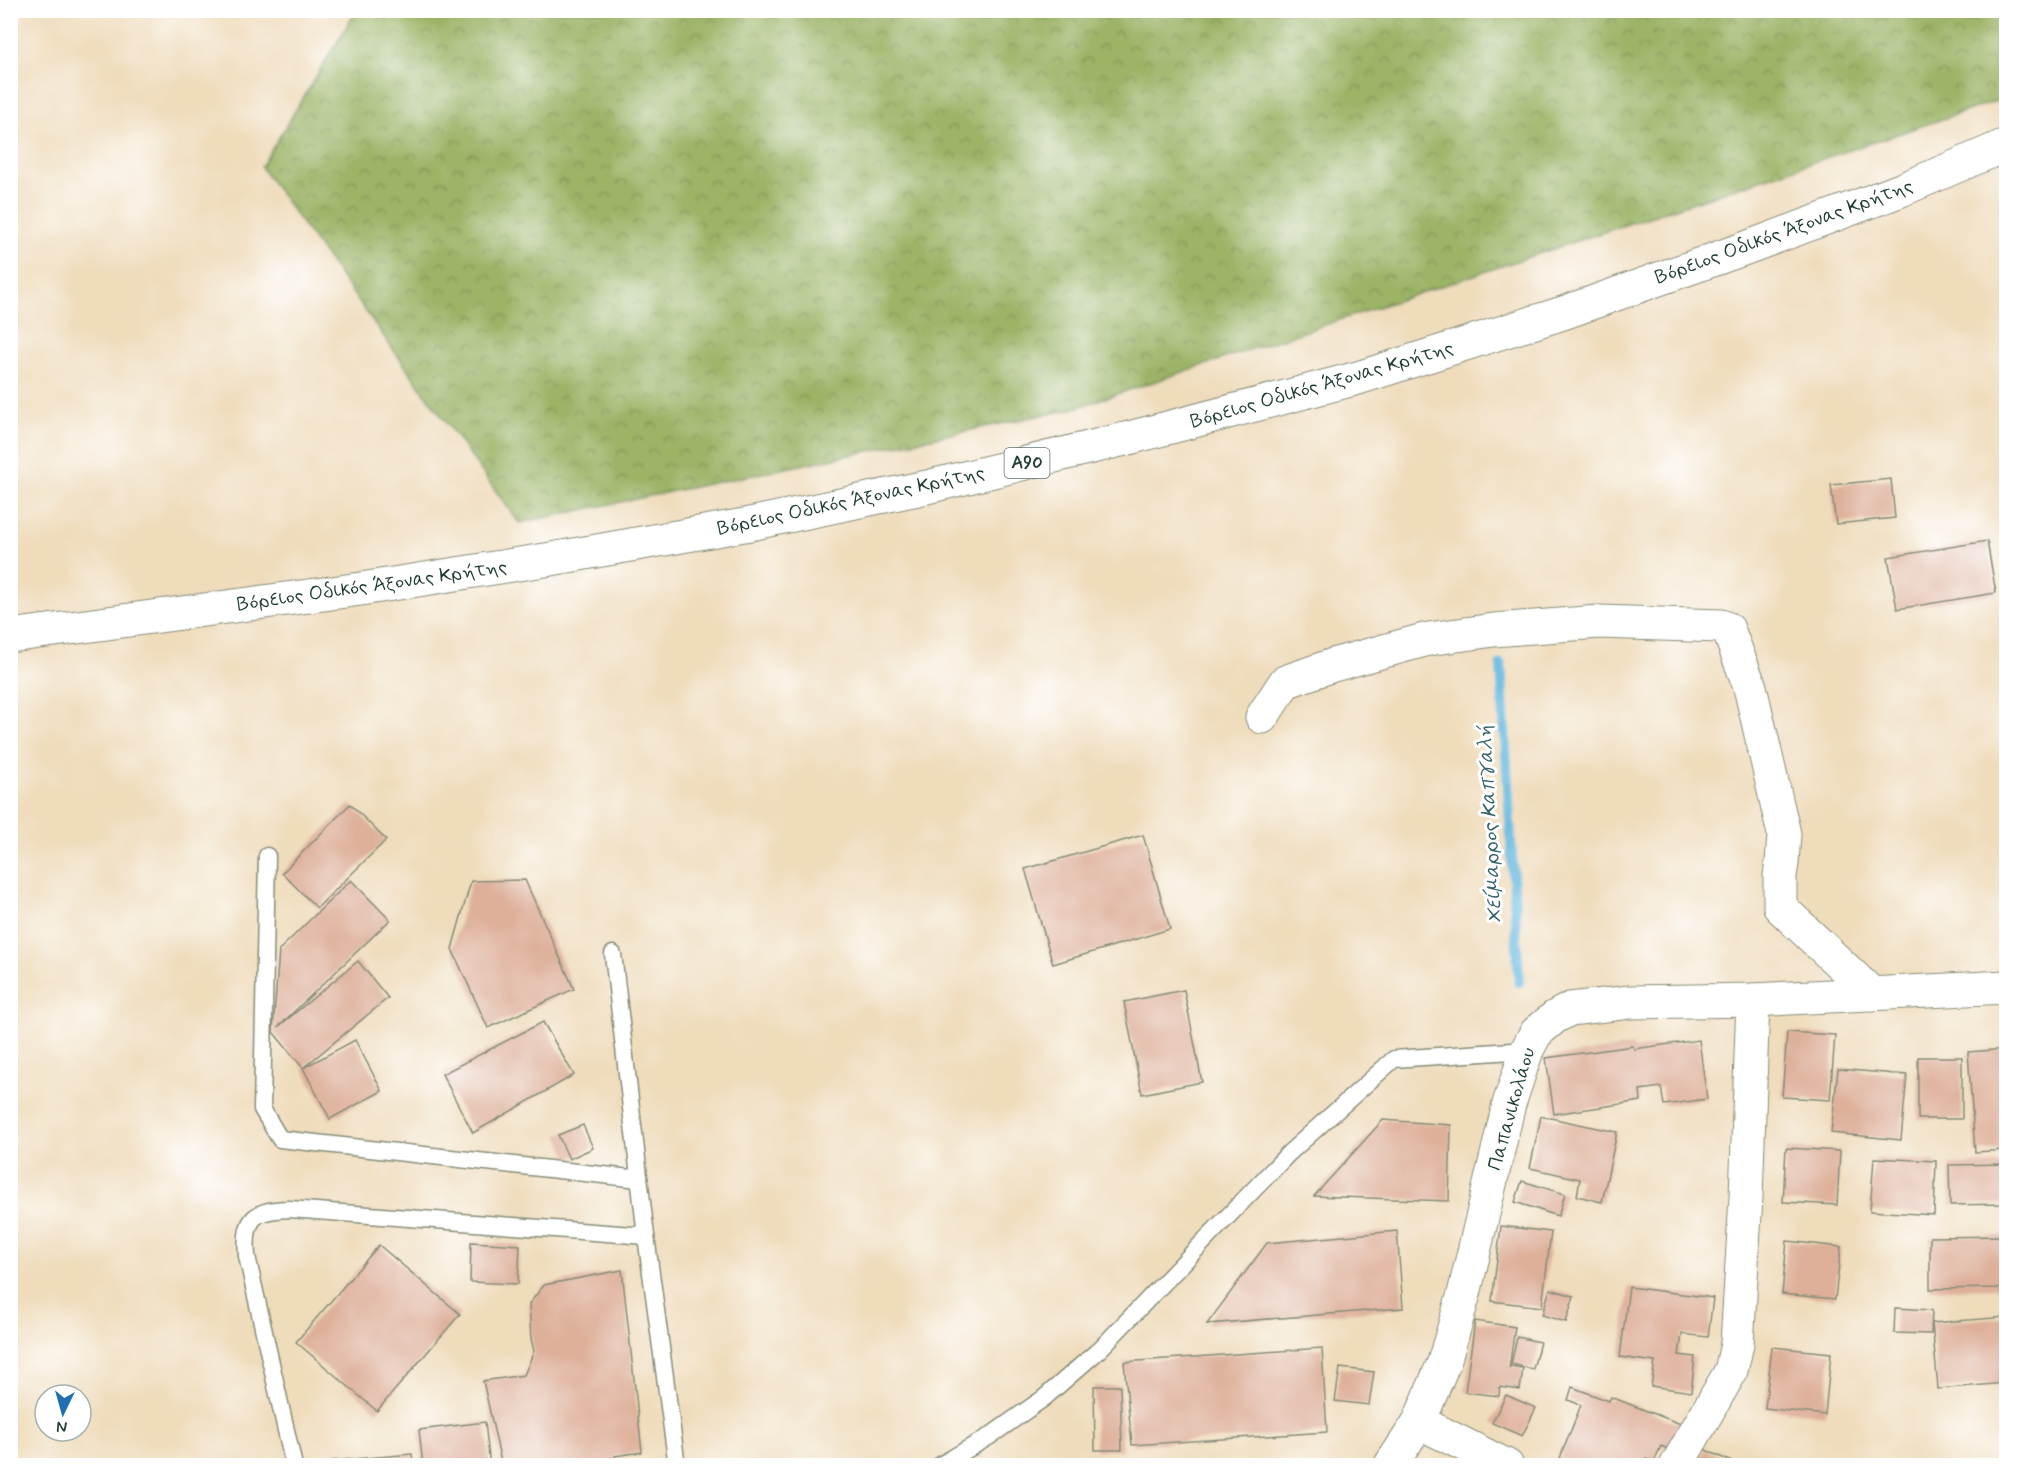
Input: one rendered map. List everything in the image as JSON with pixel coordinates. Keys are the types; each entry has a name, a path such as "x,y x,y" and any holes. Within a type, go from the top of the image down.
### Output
{"main road":[{"name":"Βόρειος Οδικός Άξονας Κρήτης","path":"10,636 361,589 750,524 882,496 1129,438 1358,378 1563,313 1868,202 2007,145"},
{"path":"1262,717 1285,682 1333,665 1428,639 1494,630 1599,622 1721,626 1728,629 1750,687 1784,834 1779,876 1780,907 1872,994"},
{"name":"Παπανικολάου","path":"1390,1466 1419,1422 1444,1362 1464,1294 1509,1104 1527,1050 1536,1033 1554,1017 1570,1009 1630,1002 1753,1000 2007,987"},
{"path":"1676,1466 1731,1371 1737,1344 1746,1198 1753,1000"},
{"path":"1419,1422 1507,1466"}],"lane":[{"path":"267,856 262,1109 280,1139 639,1179"},
{"path":"613,954 645,1236 677,1466"},
{"path":"939,1466 990,1436 1044,1398 1100,1349 1289,1153 1394,1059 1527,1050"},
{"path":"294,1466 247,1256 247,1234 256,1215 264,1211 290,1209 645,1236"}],"green space":[{"path":"356,11 2006,11 2006,98 1072,409 519,523 261,167"}],"building":[{"path":"1891,479 1895,518 1836,524 1831,485"},
{"path":"1987,541 1996,593 1897,609 1888,557"},
{"path":"350,804 386,840 317,908 282,873"},
{"path":"1143,835 1170,929 1053,964 1025,869"},
{"path":"351,880 390,920 278,1027 358,961 388,998 303,1068 273,1032 279,950"},
{"path":"525,880 574,989 488,1028 452,949 471,881"},
{"path":"1184,990 1202,1082 1142,1094 1124,1002"},
{"path":"543,1022 574,1075 473,1133 442,1074"},
{"path":"1787,1032 1835,1035 1830,1100 1782,1097"},
{"path":"355,1040 382,1091 330,1119 303,1068"},
{"path":"1699,1040 1707,1099 1664,1105 1661,1087 1640,1090 1641,1101 1554,1114 1546,1058"},
{"path":"2006,1049 2006,1150 1975,1152 1968,1052"},
{"path":"1918,1057 1962,1057 1962,1119 1918,1119"},
{"path":"1838,1069 1907,1075 1901,1140 1831,1133"},
{"path":"1541,1116 1617,1132 1602,1202 1577,1196 1580,1179 1530,1168"},
{"path":"1383,1120 1451,1125 1449,1201 1314,1196"},
{"path":"583,1125 593,1148 569,1159 558,1135"},
{"path":"1786,1148 1840,1151 1837,1205 1783,1202"},
{"path":"1874,1158 1936,1161 1934,1215 1870,1211"},
{"path":"2006,1164 2006,1204 1950,1205 1949,1165"},
{"path":"1522,1181 1565,1194 1558,1216 1515,1202"},
{"path":"1501,1226 1551,1232 1542,1307 1492,1301"},
{"path":"1397,1231 1403,1308 1207,1324 1267,1243"},
{"path":"2006,1236 2006,1288 1930,1289 1930,1237"},
{"path":"1787,1241 1841,1247 1835,1299 1782,1294"},
{"path":"471,1242 520,1245 518,1284 470,1282"},
{"path":"379,1245 460,1314 377,1411 296,1342"},
{"path":"622,1270 642,1452 615,1456 617,1466 502,1466 483,1381 524,1375 534,1351 529,1304 544,1285"},
{"path":"1629,1287 1713,1298 1708,1337 1682,1334 1679,1355 1695,1357 1691,1392 1651,1386 1655,1362 1620,1357"},
{"path":"1550,1289 1574,1296 1566,1322 1542,1315"},
{"path":"1895,1308 1932,1310 1931,1334 1894,1333"},
{"path":"2006,1317 2006,1383 1938,1389 1932,1323"},
{"path":"1475,1321 1515,1327 1509,1369 1510,1366 1523,1368 1520,1390 1500,1387 1499,1396 1465,1392"},
{"path":"1517,1337 1540,1342 1533,1369 1511,1364"},
{"path":"1772,1347 1831,1353 1825,1415 1765,1408"},
{"path":"1322,1348 1327,1432 1132,1445 1124,1362"},
{"path":"1340,1368 1374,1372 1369,1405 1335,1401"},
{"path":"1094,1386 1120,1386 1122,1450 1095,1450"},
{"path":"1572,1387 1609,1401 1611,1397 1686,1426 1676,1452 1661,1446 1654,1462 1646,1459 1643,1466 1579,1466 1560,1458 1581,1405 1568,1400"},
{"path":"1506,1395 1536,1408 1522,1436 1492,1423"},
{"path":"485,1422 490,1466 423,1466 419,1430"},
{"path":"1704,1449 1740,1466 1697,1466"},
{"path":"412,1454 413,1466 332,1466 331,1461"}],"waterway":[{"name":"Χείμαρρος Καπγαλή","path":"1501,664 1519,982"}]}
